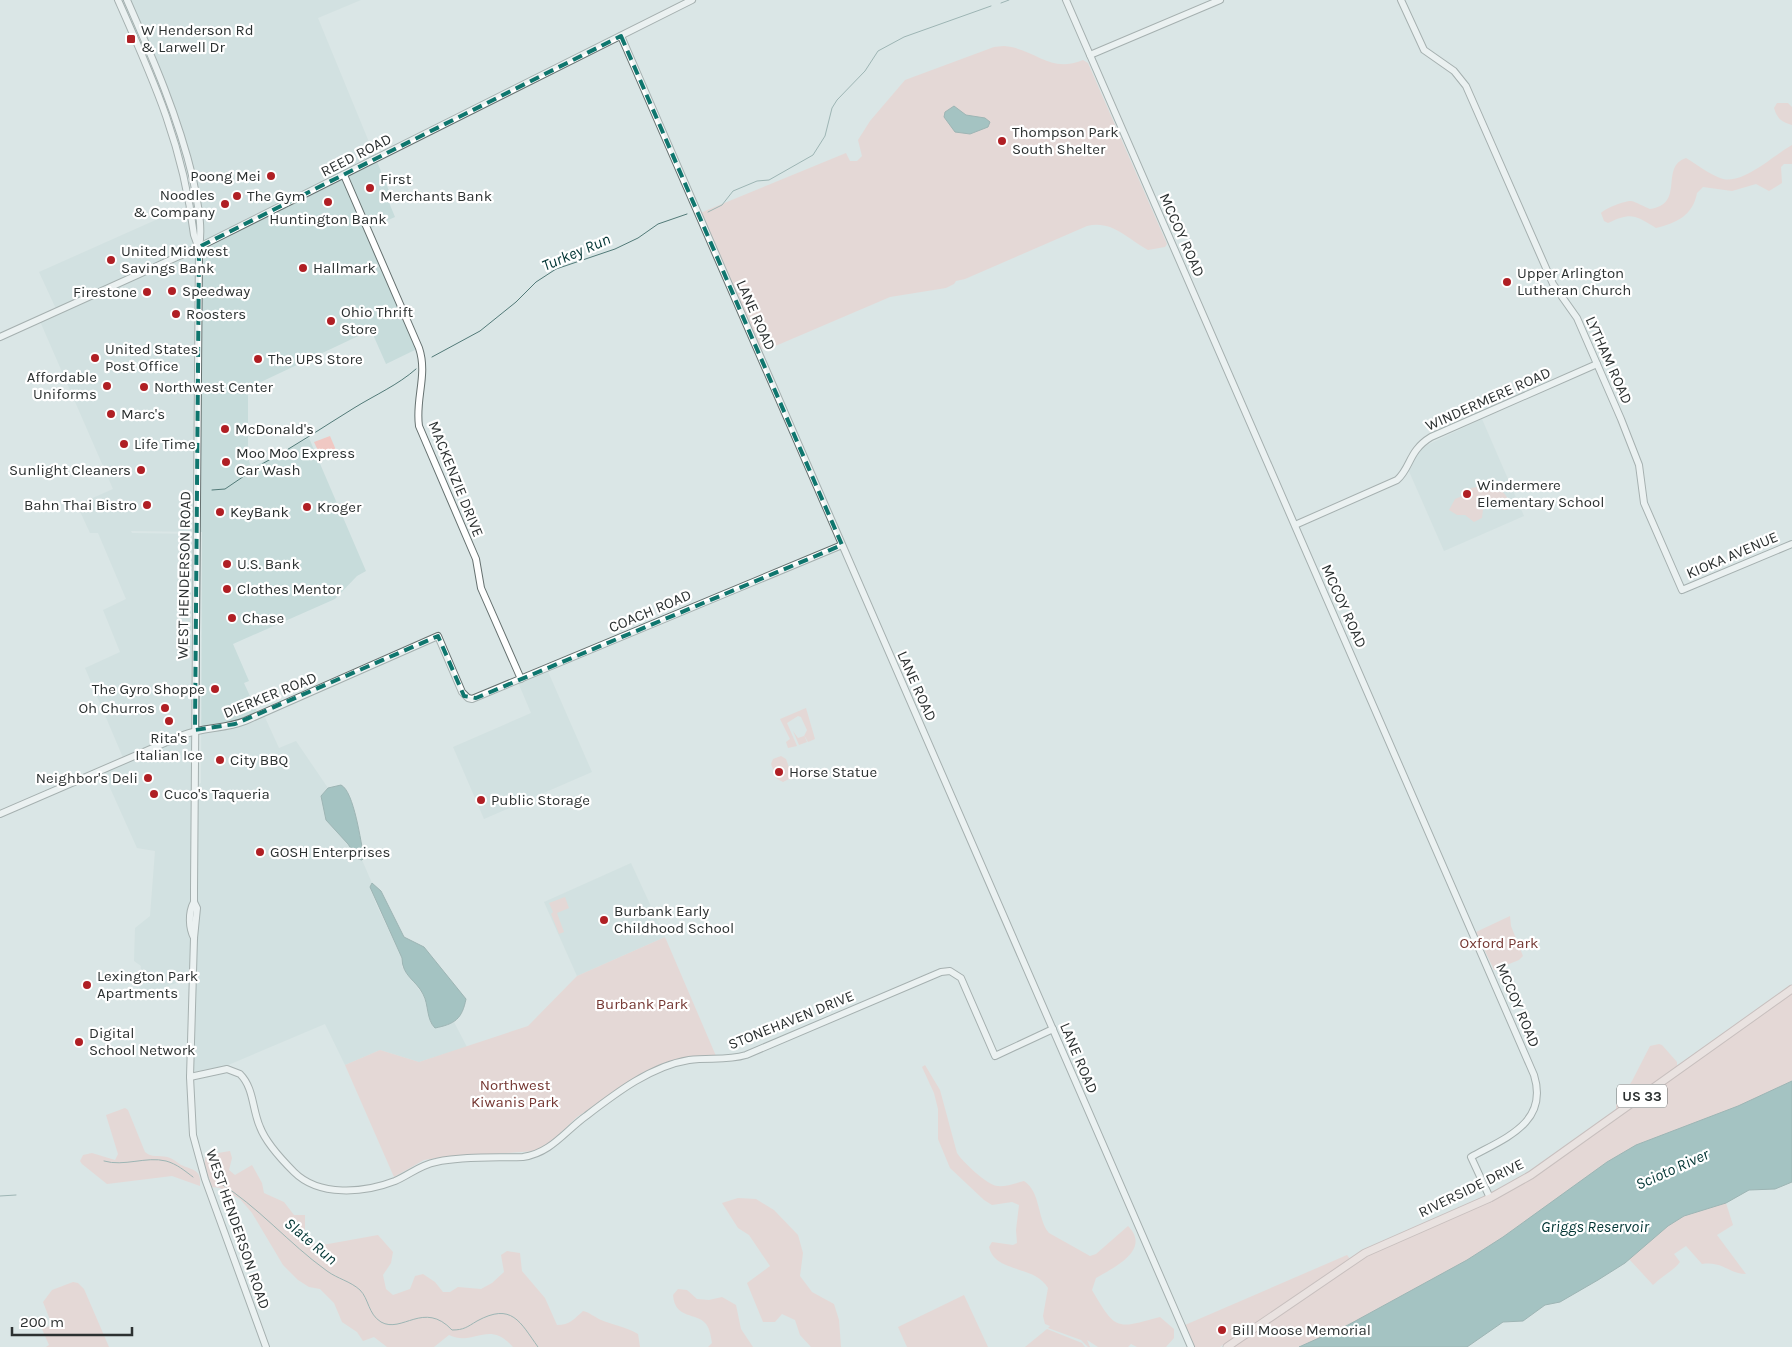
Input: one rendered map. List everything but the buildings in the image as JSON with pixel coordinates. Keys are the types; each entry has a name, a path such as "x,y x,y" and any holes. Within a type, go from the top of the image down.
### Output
{"main road":[{"name":"RIVERSIDE DRIVE","path":"1227,1347 1365,1254 1490,1198 1531,1175 1792,989"}],"street":[{"name":"WEST HENDERSON ROAD","path":"118,0 158,90 170,125 184,176 194,235 199,247"},
{"name":"WEST HENDERSON ROAD","path":"127,0 172,106 196,194 201,234 199,247 200,328 194,902 191,908 190,928 194,938 190,1077 192,1125 197,1154 266,1347"},
{"name":"REED ROAD","path":"0,337 199,247 692,0"},
{"name":"MCCOY ROAD","path":"1066,0 1536,1081 1536,1102 1526,1123 1512,1135 1471,1157 1490,1198"},
{"path":"1090,55 1220,0"},
{"name":"LYTHAM ROAD","path":"1402,0 1424,50 1454,71 1466,86 1553,284 1573,310 1636,453 1644,503 1682,590"},
{"name":"LANE ROAD","path":"621,36 1191,1347"},
{"path":"195,166 199,190 196,194"},
{"name":"MACKENZIE DRIVE","path":"344,175 419,348 424,371 418,413 419,426 476,559 481,588 521,679"},
{"name":"WINDERMERE ROAD","path":"1295,525 1396,480 1402,475 1416,449 1431,437 1597,364"},
{"name":"KIOKA AVENUE","path":"1682,590 1792,544"},
{"name":"COACH ROAD","path":"468,698 476,698 842,545"},
{"name":"DIERKER ROAD","path":"0,814 195,730 219,729 235,724 438,636 462,692 468,698"},
{"name":"STONEHAVEN DRIVE","path":"190,1077 227,1069 240,1074 252,1098 263,1134 294,1172 313,1186 333,1190 350,1190 388,1183 420,1166 434,1162 538,1154 555,1144 592,1112 659,1069 689,1060 728,1060 746,1055 938,973 950,971 957,974 962,980 995,1056 1053,1030"}],"highlighted area":[{"path":"621,36 842,545 476,698 464,696 438,636 235,724 195,730 199,247"}],"shaded area":[{"path":"122,0 361,0 318,18 392,198 388,200 395,217 368,229 419,348 386,364 371,330 248,388 248,457 251,468 309,438 366,571 357,576 335,599 233,644 249,681 244,683 258,714 263,713 279,748 296,741 328,788 321,796 326,820 348,843 358,859 362,860 372,883 370,887 376,904 402,958 402,967 426,999 430,1022 445,1026 454,1022 467,1047 419,1062 380,1050 345,1065 325,1024 226,1066 190,1072 192,977 139,997 141,966 134,961 135,928 150,916 155,851 137,848 102,770 124,760 85,668 120,652 103,610 126,599 98,533 90,533 77,505 113,489 39,319 57,311 39,272 196,202 196,194 170,112","holes":["131,531 202,532 201,783 196,786 197,534 132,533"]},
{"name":"Windermere Elementary School","path":"1482,419 1524,516 1444,551 1408,469 1413,457 1425,446"},
{"path":"546,667 592,772 484,819 453,747 531,713 517,680"},
{"name":"Burbank Early Childhood School","path":"631,863 665,937 577,976 544,902"}],"green space":[{"path":"1004,46 1025,51 1052,63 1071,64 1083,60 1088,63 1167,244 1165,247 1148,250 1112,228 1096,225 1087,226 965,279 956,281 946,288 890,297 766,350 760,348 700,213 846,153 850,161 857,161 862,156 858,140 870,121 905,80 994,47"},
{"path":"1777,103 1788,103 1792,107 1792,125 1778,117 1774,108"},
{"path":"1792,145 1792,164 1784,164 1781,167 1782,183 1769,191 1756,184 1732,191 1703,187 1697,193 1692,207 1683,217 1671,224 1656,228 1633,216 1622,217 1608,223 1604,221 1601,213 1603,211 1624,202 1631,201 1650,209 1661,206 1667,200 1670,193 1674,169 1678,163 1686,158 1713,175 1723,179 1731,179 1759,168"},
{"path":"330,436 336,450 321,457 314,442"},
{"path":"1489,485 1499,489 1506,496 1509,502 1507,510 1503,510 1502,506 1488,503 1483,509 1482,518 1474,522 1465,515 1457,515 1449,510 1455,499 1467,494 1471,488"},
{"path":"806,708 815,739 808,742 804,735 807,730 801,717 798,716 787,723 797,746 788,748 786,742 790,739 780,719"},
{"path":"793,731 798,738 804,736 807,742 799,745"},
{"path":"781,756 786,759 791,773 789,779 783,782 777,779 771,764 773,759"},
{"path":"565,897 569,908 557,913 564,932 559,934 549,903"},
{"name":"Oxford Park","path":"1510,916 1511,926 1523,956 1519,960 1494,970 1476,932"},
{"name":"Northwest Kiwanis Park","path":"665,937 716,1056 689,1057 650,1070 577,1117 549,1144 535,1151 424,1160 394,1177 345,1065 380,1050 419,1062 528,1026 577,976"},
{"path":"1792,989 1792,1081 1738,1106 1636,1145 1607,1162 1503,1237 1467,1260 1348,1325 1299,1347 1227,1347 1363,1255 1504,1191"},
{"path":"1659,1044 1677,1062 1677,1066 1616,1111 1616,1105 1632,1081 1650,1046"},
{"path":"925,1065 940,1090 957,1153 975,1172 993,1185 1003,1186 1024,1181 1033,1192 1042,1221 1049,1233 1090,1256 1096,1254 1128,1226 1134,1235 1136,1243 1133,1250 1120,1263 1096,1278 1092,1290 1112,1320 1118,1323 1125,1325 1134,1324 1160,1317 1174,1329 1174,1338 1166,1347 1137,1347 1131,1344 1128,1347 1098,1347 1087,1340 1090,1347 1088,1347 1081,1340 1048,1328 1050,1326 1045,1324 1043,1316 1048,1288 1034,1276 999,1261 989,1247 992,1242 1013,1245 1017,1243 1016,1230 1019,1205 1012,1202 992,1205 984,1200 950,1168 938,1139 938,1109 934,1093 922,1067"},
{"path":"125,1108 128,1110 145,1152 152,1156 164,1156 195,1171 199,1176 200,1186 172,1176 107,1184 82,1164 80,1161 83,1155 92,1153 115,1160 118,1154 106,1115"},
{"path":"230,1151 232,1158 229,1170 235,1175 252,1165 262,1183 264,1193 284,1202 294,1215 305,1215 305,1234 317,1246 378,1235 393,1252 391,1263 383,1275 386,1289 393,1295 410,1289 415,1276 423,1274 435,1282 443,1292 450,1292 458,1287 481,1289 492,1283 504,1272 501,1255 507,1251 520,1253 522,1271 545,1298 557,1325 569,1323 583,1311 638,1334 640,1347 513,1347 504,1339 489,1334 466,1338 449,1335 434,1347 387,1347 374,1337 363,1341 357,1332 342,1322 334,1303 320,1289 309,1287 298,1280 283,1265 252,1213 240,1199 220,1188 212,1187 204,1164 206,1155"},
{"path":"738,1198 756,1199 774,1210 798,1235 803,1253 800,1276 812,1292 834,1304 839,1320 841,1347 811,1347 800,1335 795,1320 782,1314 775,1322 763,1322 747,1283 770,1266 749,1235 738,1228 722,1203"},
{"path":"1726,1203 1733,1225 1717,1235 1746,1274 1715,1264 1702,1264 1686,1246 1674,1254 1680,1262 1653,1285 1629,1259 1668,1226 1684,1216"},
{"path":"1347,1255 1350,1259 1220,1347 1194,1347 1185,1325"},
{"path":"73,1282 78,1283 84,1289 109,1347 46,1347 49,1345 42,1329 52,1325 43,1302 52,1290"},
{"path":"678,1289 687,1290 697,1299 709,1300 722,1297 736,1305 741,1329 753,1347 708,1347 712,1343 706,1324 702,1320 682,1312 675,1303 673,1295"},
{"path":"964,1295 988,1347 907,1347 898,1327"},
{"path":"1047,1329 1082,1343 1085,1347 1025,1347"}],"water":[{"path":"954,106 966,115 985,118 990,122 988,127 970,134 955,132 944,117 945,112"},
{"path":"341,785 346,789 353,807 364,858 362,860 358,859 348,844 326,820 321,796 328,788"},
{"path":"372,883 381,891 404,937 424,947 466,999 457,1020 448,1025 435,1028 432,1024 423,994 404,969 402,958 370,887"},
{"name":"Griggs Reservoir","path":"1792,1081 1792,1182 1775,1189 1749,1190 1726,1203 1684,1216 1668,1226 1625,1263 1598,1280 1560,1302 1545,1305 1523,1321 1503,1322 1467,1347 1299,1347 1348,1325 1467,1260 1503,1237 1607,1162 1636,1145 1738,1106"}],"waterway":[{"name":"Turkey Run","path":"1001,3 1009,0"},
{"name":"Turkey Run","path":"708,212 722,205 733,191 757,181 769,180 813,155 825,136 832,108 837,100 865,71 878,51 904,37 991,6"},
{"name":"Turkey Run","path":"432,357 480,331 516,302 536,282 556,269 615,249 638,238 658,224 687,214"},
{"name":"Turkey Run","path":"262,464 394,385 416,369"},
{"name":"Turkey Run","path":"212,490 225,489 253,470"},
{"name":"Slate Run","path":"104,1161 112,1163 151,1160 166,1161 193,1177"},
{"name":"Slate Run","path":"217,1181 246,1202 327,1271 360,1290 373,1315 381,1322 389,1325 423,1317 432,1318 442,1322 452,1330 456,1330 465,1328 489,1316 507,1314 520,1323 538,1347"},
{"name":"Slate Run","path":"0,1196 16,1195"}],"place":[{"name":"W Henderson Rd & Larwell Dr","path":"131,39"},
{"name":"Thompson Park South Shelter","path":"1002,141"},
{"name":"Poong Mei","path":"271,176"},
{"name":"First Merchants Bank","path":"370,188"},
{"name":"The Gym","path":"237,196"},
{"name":"Huntington Bank","path":"328,202"},
{"name":"Noodles & Company","path":"225,204"},
{"name":"United Midwest Savings Bank","path":"111,260"},
{"name":"Hallmark","path":"303,268"},
{"name":"Upper Arlington Lutheran Church","path":"1507,282"},
{"name":"Speedway","path":"172,291"},
{"name":"Firestone","path":"147,292"},
{"name":"Roosters","path":"176,314"},
{"name":"Ohio Thrift Store","path":"331,321"},
{"name":"United States Post Office","path":"95,358"},
{"name":"The UPS Store","path":"258,359"},
{"name":"Affordable Uniforms","path":"107,386"},
{"name":"Northwest Center","path":"144,387"},
{"name":"Marc's","path":"111,414"},
{"name":"McDonald's","path":"225,429"},
{"name":"Life Time","path":"124,444"},
{"name":"Moo Moo Express Car Wash","path":"226,462"},
{"name":"Sunlight Cleaners","path":"141,470"},
{"name":"Windermere Elementary School","path":"1467,494"},
{"name":"Bahn Thai Bistro","path":"147,505"},
{"name":"Kroger","path":"307,507"},
{"name":"KeyBank","path":"220,512"},
{"name":"U.S. Bank","path":"227,564"},
{"name":"Clothes Mentor","path":"227,589"},
{"name":"Chase","path":"232,618"},
{"name":"The Gyro Shoppe","path":"215,689"},
{"name":"Oh Churros","path":"165,708"},
{"name":"Rita's Italian Ice","path":"169,721"},
{"name":"City BBQ","path":"220,760"},
{"name":"Horse Statue","path":"779,772"},
{"name":"Neighbor's Deli","path":"148,778"},
{"name":"Cuco's Taqueria","path":"154,794"},
{"name":"Public Storage","path":"481,800"},
{"name":"GOSH Enterprises","path":"260,852"},
{"name":"Burbank Early Childhood School","path":"604,920"},
{"name":"Lexington Park Apartments","path":"87,985"},
{"name":"Digital School Network","path":"79,1042"},
{"name":"Bill Moose Memorial","path":"1222,1330"}],"park label":[{"name":"Burbank Park","path":"642,1004"}],"water label":[{"name":"Scioto River","path":"1672,1169"}]}
